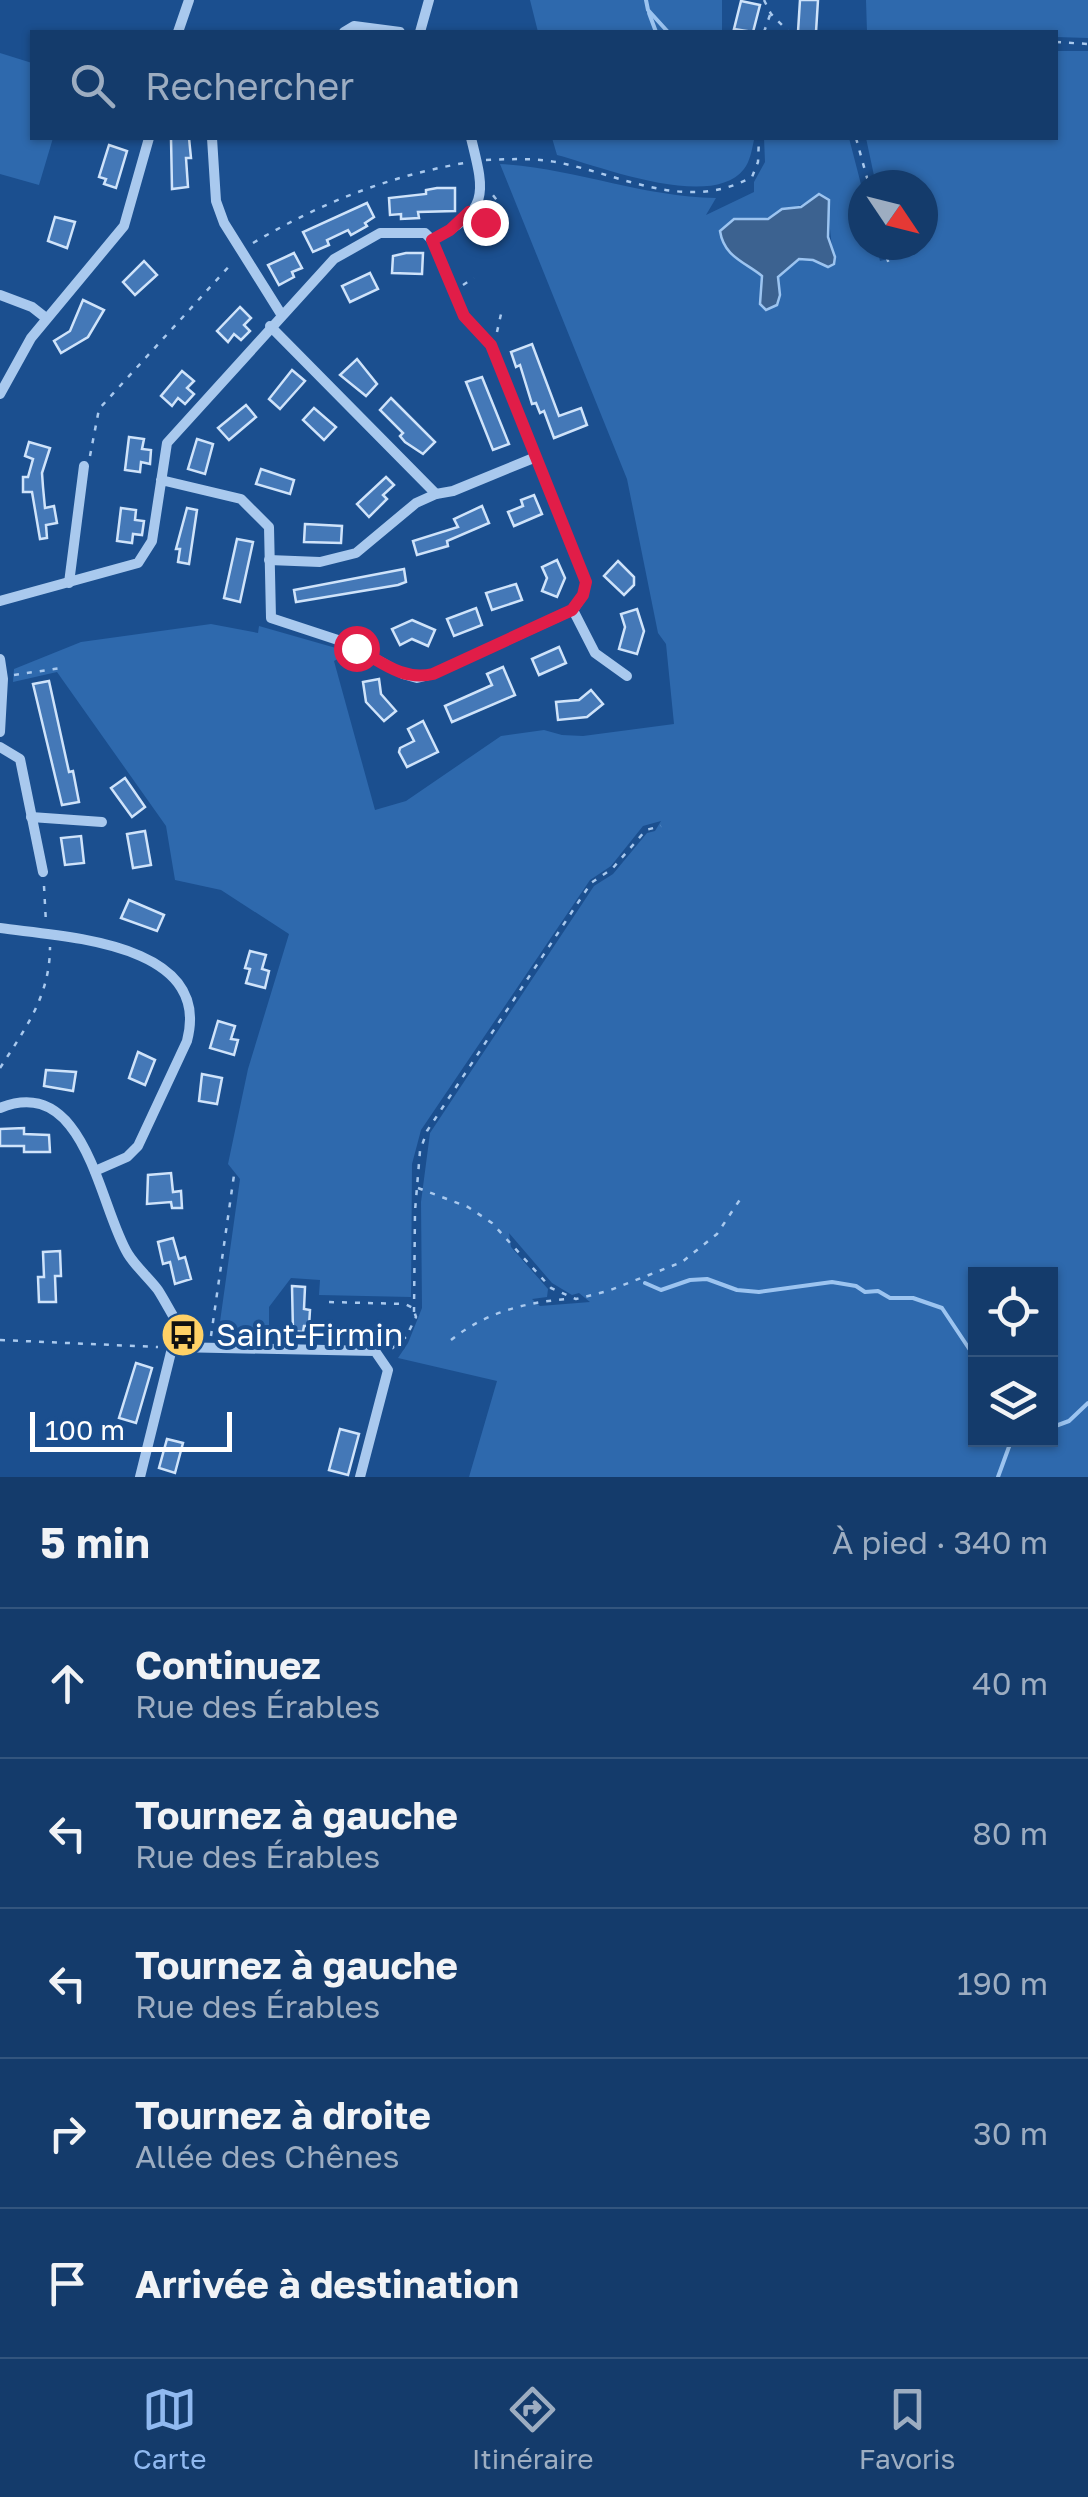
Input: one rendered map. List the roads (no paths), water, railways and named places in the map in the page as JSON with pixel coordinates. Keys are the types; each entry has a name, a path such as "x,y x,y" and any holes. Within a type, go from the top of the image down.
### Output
{"street":[{"path":"179,30 189,0"},
{"path":"421,30 430,0"},
{"path":"347,30 354,26 385,30"},
{"path":"0,394 5,373 124,226 149,140"},
{"path":"212,140 216,201 224,223 281,314"},
{"path":"432,240 450,230 481,198 472,140"},
{"path":"0,601 138,564 152,541 161,480 167,442 334,259 380,233 425,233 432,240 464,316 491,345 586,582 583,595 572,610 433,674 416,678 348,643 270,618 268,528 241,499 161,480"},
{"path":"0,295 32,307 46,318"},
{"path":"270,326 436,494"},
{"path":"269,560 320,562 356,553 416,503 536,457"},
{"path":"68,583 84,466"},
{"path":"572,610 595,653 627,676"},
{"path":"0,658 4,679 0,732"},
{"path":"0,746 20,759 43,872"},
{"path":"31,817 102,822"},
{"path":"0,928 130,952 152,960 178,981 189,1008 191,1026 187,1041 147,1132 127,1156 95,1171"},
{"path":"0,1108 27,1103 43,1106 73,1127 128,1254 158,1289 178,1324 140,1477"},
{"path":"174,1347 375,1350 388,1370 360,1477"}],"waterway":[{"path":"646,0 648,10 666,30"},
{"path":"649,13 655,30"},
{"path":"645,1283 661,1290 707,1279 737,1290 759,1292 832,1282 856,1286 865,1292 878,1291 890,1298 913,1298 942,1308 975,1357"},
{"path":"1058,1425 1069,1421 1088,1403"},
{"path":"998,1477 1009,1447"}],"place":[{"name":"Saint-Firmin","path":"183,1335"}]}
